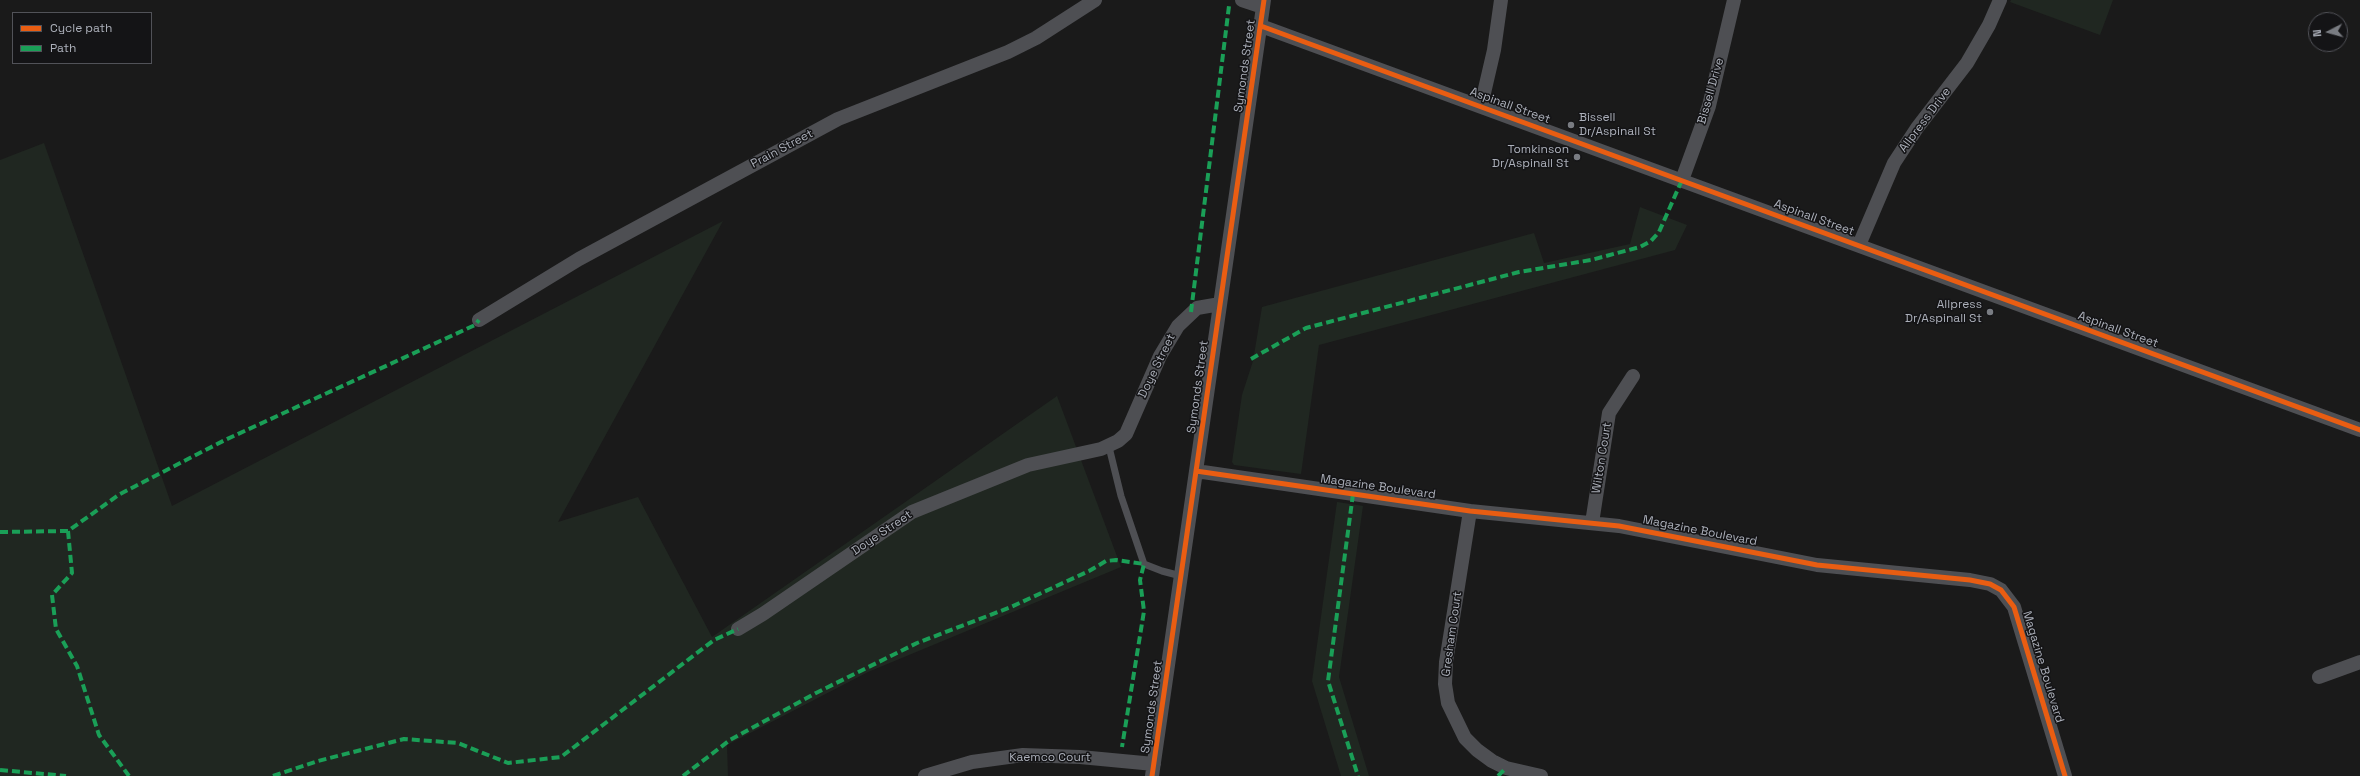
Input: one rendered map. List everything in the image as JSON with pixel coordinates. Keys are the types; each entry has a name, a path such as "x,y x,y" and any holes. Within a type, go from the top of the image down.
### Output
{"street":[{"name":"Prain Street","path":"479,320 578,259 838,119 1008,52 1036,38 1095,0"},
{"path":"1242,0 1264,4"},
{"path":"1481,106 1494,50 1501,0"},
{"name":"Bissell Drive","path":"1682,180 1709,106 1734,0"},
{"name":"Allpress Drive","path":"1858,245 1877,198 1897,158 1917,128 1968,63 1989,25 2000,0"},
{"name":"Symonds Street","path":"1153,770 1264,4"},
{"name":"Aspinall Street","path":"1261,26 2360,430"},
{"name":"Doye Street","path":"738,629 763,614 912,512 1028,465 1109,446 1126,434 1160,356 1178,326 1197,308 1220,304"},
{"name":"Wilton Court","path":"1592,524 1609,413 1633,376"},
{"name":"Magazine Boulevard","path":"1196,471 1470,511 1649,531 1817,565 1970,580 1990,584 2001,590 2014,607 2065,776"},
{"name":"Gresham Court","path":"1470,511 1446,662 1445,684 1448,703 1465,738 1477,750 1492,761 1506,768 1541,776"},
{"path":"2319,677 2360,662"},
{"name":"Kaemco Court","path":"925,776 972,762 1023,755 1080,757 1153,770"}],"lane":[{"path":"1109,446 1121,496 1144,564 1181,576"}],"shaded area":[{"path":"2011,0 2113,0 2100,35 2010,2"},
{"path":"44,143 172,506 723,221 558,522 638,497 712,637 1057,396 1121,567 868,672 727,745 728,776 0,776 0,160"},
{"path":"1640,207 1687,225 1675,250 1319,345 1301,474 1234,465 1232,462 1242,395 1253,361 1262,307 1534,233 1544,263 1630,244"},
{"path":"1337,502 1363,506 1339,677 1369,776 1341,776 1312,681"}],"marked path":[{"path":"1191,312 1229,6"},
{"path":"1251,359 1306,328 1519,272 1591,260 1640,247 1651,241 1659,232 1682,180"},
{"path":"0,532 68,531 120,494 225,440 475,325 479,320"},
{"path":"1353,494 1328,681 1358,776"},
{"path":"68,531 72,573 52,595 56,629 77,666 99,735 129,776"},
{"path":"683,776 730,740 816,693 917,643 1011,607 1089,571 1106,561 1116,560 1144,564 1140,580 1144,611 1122,747"},
{"path":"273,776 318,761 404,739 458,743 508,763 561,757 714,640 738,629"},
{"path":"1498,776 1506,768"},
{"path":"0,770 66,776"}],"cycle path":[{"path":"1152,776 1264,0"},
{"path":"1261,26 2360,430"},
{"path":"1196,471 1470,511 1619,526 1817,565 1970,580 1990,584 2001,590 2014,607 2065,776"}],"place":[{"name":"Bissell Dr/Aspinall St","path":"1571,125"},
{"name":"Tomkinson Dr/Aspinall St","path":"1577,157"},
{"name":"Allpress Dr/Aspinall St","path":"1990,312"}]}
